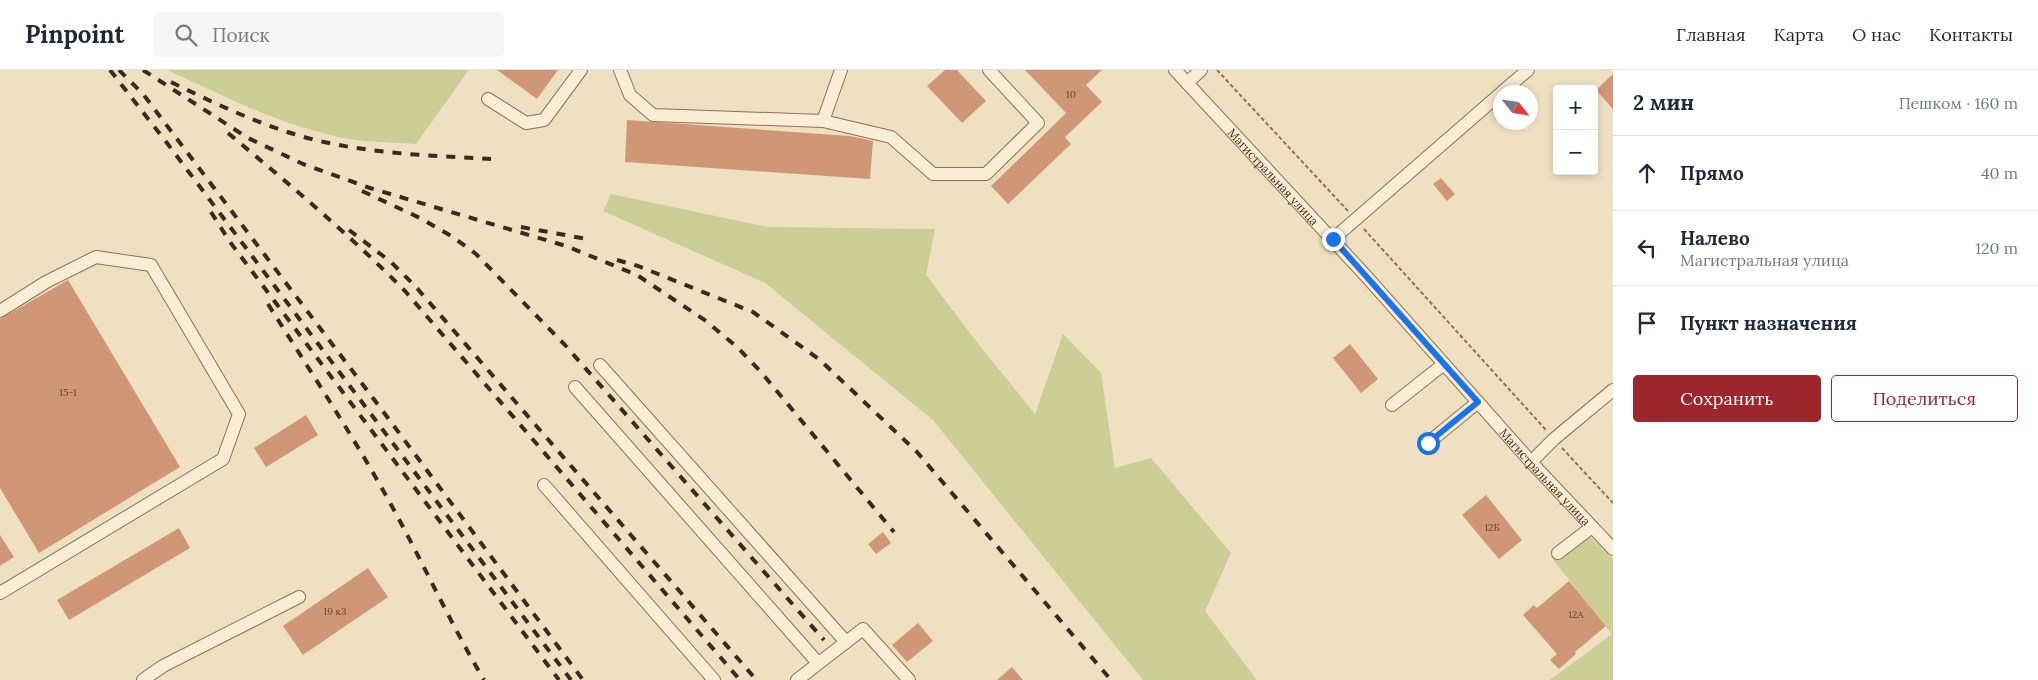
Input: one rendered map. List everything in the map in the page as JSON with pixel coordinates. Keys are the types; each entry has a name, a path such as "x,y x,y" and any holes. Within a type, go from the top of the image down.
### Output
{"street":[{"path":"488,99 526,123 544,120 581,70"},
{"path":"620,70 630,95 653,115 823,121 891,137 933,174 986,174 1038,123 989,70"},
{"path":"823,121 841,70"},
{"name":"Магистральная улица","path":"1175,70 1333,239 1531,462 1613,549"},
{"path":"1187,83 1200,70"},
{"path":"1510,85 1528,70"},
{"path":"1333,239 1493,100"},
{"path":"0,311 46,282 96,257 151,265 238,414 223,459 0,593"},
{"path":"1392,405 1444,364"},
{"path":"600,365 846,642"},
{"path":"575,387 818,663"},
{"path":"1531,462 1554,439 1613,390"},
{"path":"1428,443 1478,402"},
{"path":"544,485 714,680"},
{"path":"1558,553 1592,527"},
{"path":"143,680 163,666 300,597"},
{"path":"797,680 863,628 909,680"}],"path":[{"path":"1217,70 1613,503"}],"green space":[{"path":"167,70 469,70 416,144 345,138 302,127 243,105"},
{"path":"611,194 768,227 935,229 926,275 1035,414 1063,334 1101,373 1115,468 1151,458 1231,553 1205,611 1257,680 1143,680 933,420 765,283 603,211"},
{"path":"1585,532 1613,559 1613,680 1550,680 1612,634 1551,557"}],"building":[{"path":"497,70 558,70 537,99"},
{"path":"945,70 957,70 986,101 962,123 927,86"},
{"path":"1025,70 1102,70 1086,85 1102,102 1065,137 1071,144 1008,204 991,186 1066,113"},
{"path":"1613,74 1613,109 1598,92 1598,88"},
{"path":"627,120 850,136 873,141 870,179 625,162"},
{"path":"1441,178 1455,194 1447,201 1433,184"},
{"path":"68,280 180,467 39,553 0,488 0,319"},
{"path":"1350,344 1378,379 1361,393 1333,358"},
{"path":"306,415 318,435 266,467 254,448"},
{"path":"1486,495 1522,540 1499,559 1462,515"},
{"path":"179,528 190,548 69,620 57,600"},
{"path":"883,532 891,543 876,554 868,544"},
{"path":"0,535 14,557 0,566"},
{"path":"368,568 388,597 303,655 283,626"},
{"path":"1569,581 1606,626 1575,652 1576,654 1559,669 1550,660 1557,654 1523,615 1534,605 1537,608"},
{"path":"918,623 933,641 907,662 892,645"},
{"path":"1012,667 1023,680 997,680"}],"railway":[{"path":"110,70 571,680"},
{"path":"119,70 143,94 583,680"},
{"path":"143,70 248,138 303,164 370,188 566,246 637,275 706,321 737,347 761,372 894,532"},
{"path":"171,82 265,124 324,142 386,152 491,159"},
{"path":"228,133 341,230 405,291 740,680"},
{"path":"362,191 420,218 453,237 476,254 565,345 824,640"},
{"path":"211,212 230,242 559,680"},
{"path":"521,227 587,239"},
{"path":"349,230 391,262 416,287 753,676"},
{"path":"617,260 638,266 753,312 820,360 917,452 1111,680"},
{"path":"268,304 370,468 397,515 458,634 484,680"}],"route":[{"path":"1333,239 1478,402 1428,443"}]}
